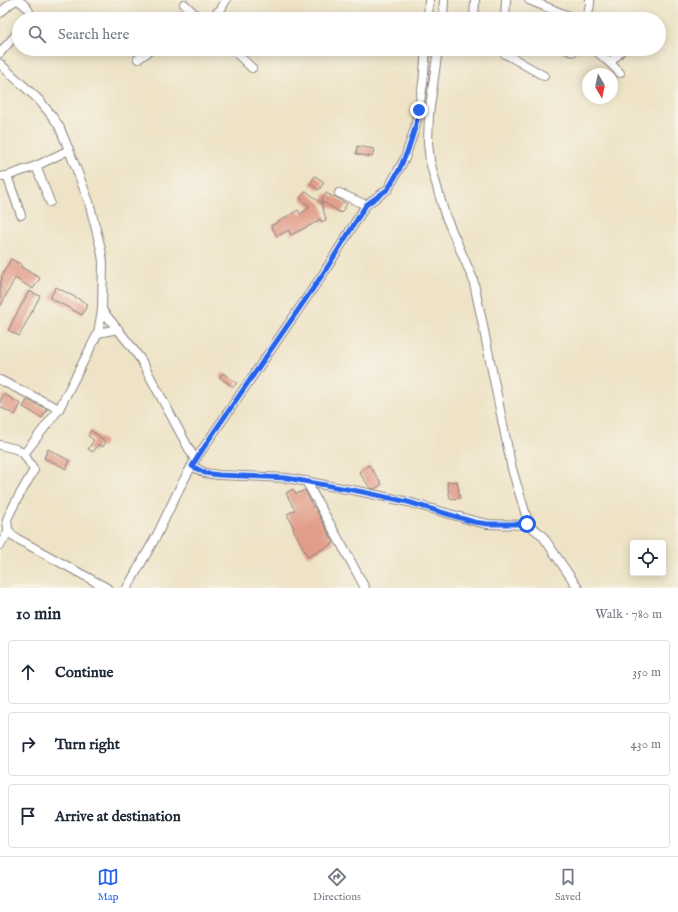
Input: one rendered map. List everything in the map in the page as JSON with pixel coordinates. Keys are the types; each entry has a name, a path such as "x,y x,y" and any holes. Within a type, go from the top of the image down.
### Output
{"street":[{"path":"0,13 10,3 17,0 24,4 30,12"},
{"path":"217,12 226,0"},
{"path":"428,12 429,0"},
{"path":"443,12 444,0"},
{"path":"474,12 475,0"},
{"path":"505,12 506,0"},
{"path":"529,0 559,12"},
{"path":"588,12 590,0"},
{"path":"184,4 190,12"},
{"path":"0,53 12,39"},
{"path":"138,59 142,56"},
{"path":"239,56 252,68"},
{"path":"127,588 157,535 193,463 325,271 366,205 388,189 402,164 415,128 422,94 425,56"},
{"path":"437,56 429,114 428,143 430,161 445,215 473,279 511,462 529,525"},
{"path":"509,56 544,76"},
{"path":"602,56 620,73"},
{"path":"610,63 616,56"},
{"path":"0,64 39,100 59,126 89,202 103,262 102,310 98,333 59,409 24,454"},
{"path":"21,215 3,176 36,166 69,150"},
{"path":"36,166 50,202"},
{"path":"339,193 366,205"},
{"path":"102,310 118,329 140,360 193,463 205,473 219,475 278,477 306,481 408,502 482,523 529,525 542,535 578,588"},
{"path":"98,333 118,329"},
{"path":"0,380 59,409"},
{"path":"0,445 16,449 24,454 34,470 9,515 7,524 9,531 14,537 107,588"},
{"path":"306,481 350,558 365,588"},
{"path":"1,541 9,531"}],"building":[{"path":"357,146 374,149 372,157 356,154"},
{"path":"315,176 324,182 319,190 310,184"},
{"path":"306,191 322,204 326,220 321,222 320,219 291,235 289,230 277,236 271,226 298,210 300,214 310,207 300,198"},
{"path":"326,193 347,204 341,213 321,201"},
{"path":"11,259 22,265 21,267 40,278 33,289 15,278 0,307 1,277"},
{"path":"56,287 88,304 82,315 50,298"},
{"path":"29,291 40,296 19,336 8,330"},
{"path":"223,373 237,383 233,387 219,377"},
{"path":"4,394 21,404 15,415 0,407 0,401"},
{"path":"27,400 47,409 42,418 23,407"},
{"path":"91,430 106,442 103,447 99,444 93,452 88,449 94,440 88,436"},
{"path":"48,449 70,461 66,469 44,458"},
{"path":"369,465 382,484 375,489 370,488 359,472"},
{"path":"457,481 460,498 450,499 447,482"},
{"path":"293,489 296,494 305,490 334,543 308,557 287,514 295,510 286,493"}],"route":[{"path":"419,110 405,158 388,189 366,205 325,271 192,466 205,473 287,478 363,492 408,502 474,522 502,525 527,524"}]}
